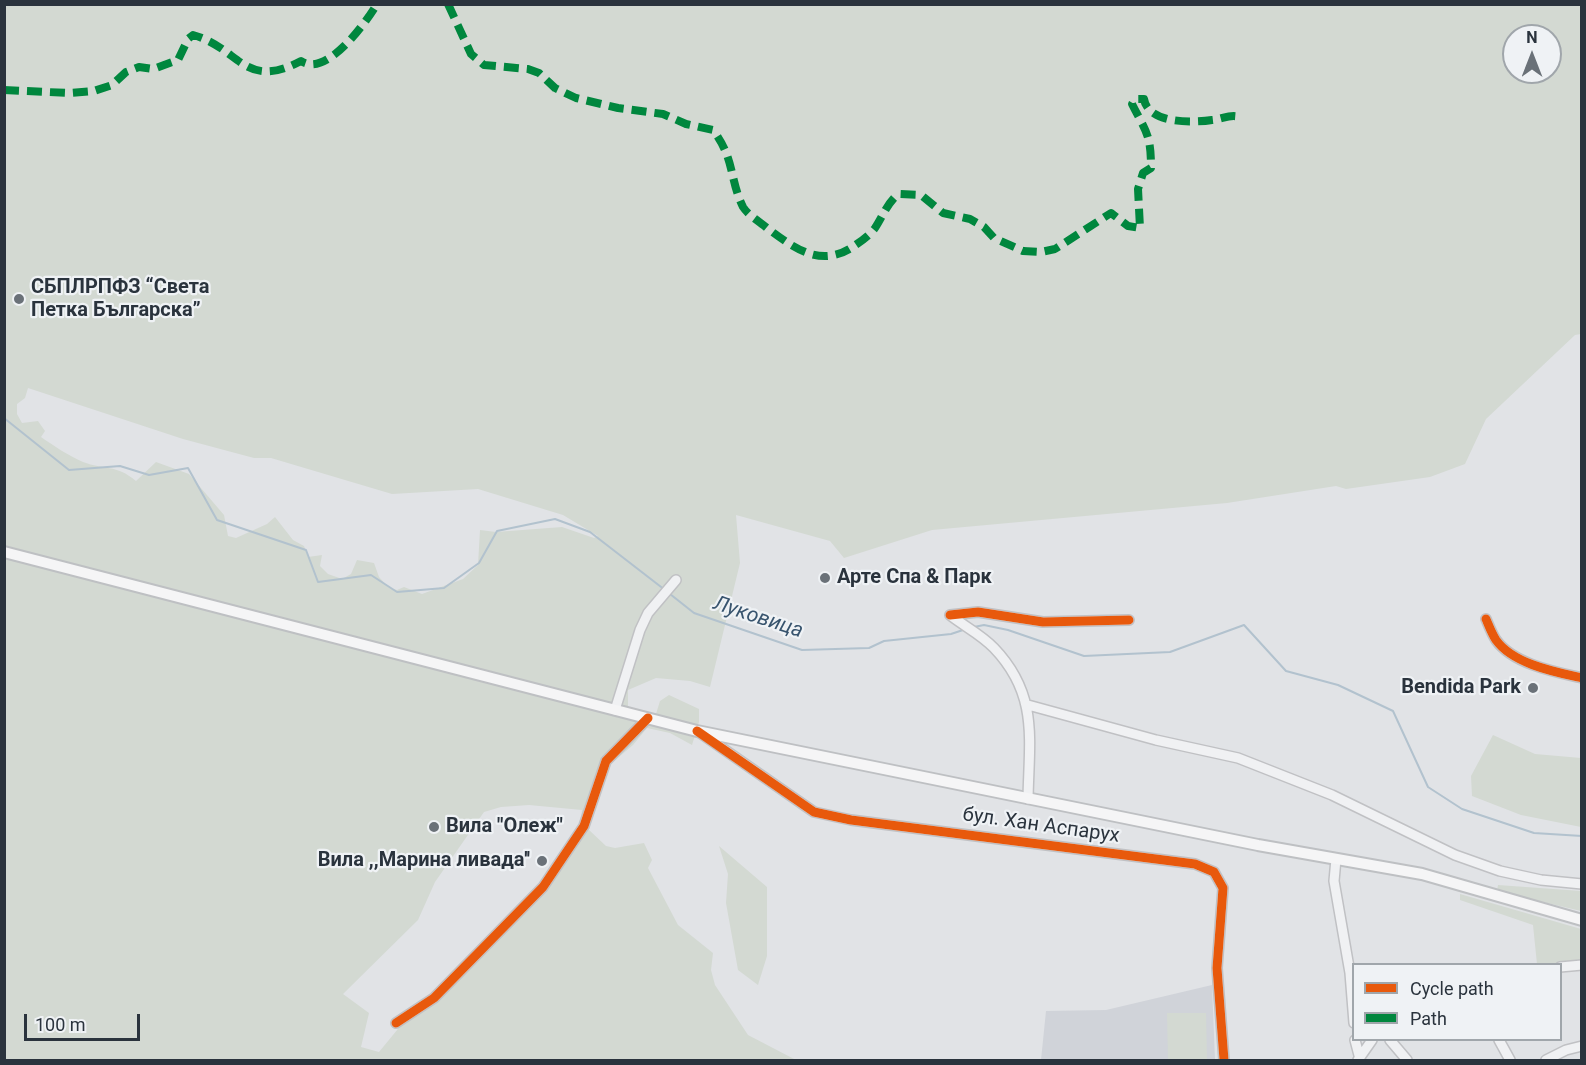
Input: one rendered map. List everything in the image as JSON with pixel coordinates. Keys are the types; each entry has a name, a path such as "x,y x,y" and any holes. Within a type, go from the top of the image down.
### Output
{"main road":[{"path":"4,552 697,731 1028,799 1336,859 1422,873 1581,920"}],"street":[{"path":"615,710 640,630 648,613 674,583"},
{"path":"1028,799 1028,705 1004,660 992,646 950,615 978,612 1043,622 1129,620"},
{"path":"1486,619 1497,641 1508,651 1558,673 1581,678"},
{"path":"1028,705 1156,740 1238,758 1332,795 1464,858 1500,871 1541,880 1581,884"},
{"path":"396,1023 434,998 543,887 584,826 606,761 648,718"},
{"name":"бул. Хан Аспарух","path":"697,731 814,812 851,820 1195,864 1214,872 1223,888 1217,968 1224,1060"},
{"path":"1336,859 1334,881 1350,973 1352,1006"},
{"path":"1562,967 1581,965"},
{"path":"1355,1041 1359,1060"},
{"path":"1359,1060 1371,1041"},
{"path":"1391,1041 1407,1060"},
{"path":"1500,1041 1510,1060"},
{"path":"1546,1060 1566,1050 1581,1046"}],"shaded area":[{"path":"5,5 1581,5 1581,334 1575,335 1486,419 1465,464 1430,477 1346,489 1336,486 1227,503 932,530 844,558 830,541 736,515 740,563 710,687 690,681 656,678 628,690 628,706 637,714 656,714 660,701 669,695 699,709 699,722 692,745 670,733 647,728 633,745 605,769 588,829 606,846 615,848 644,843 652,860 648,868 678,925 713,953 711,970 715,985 748,1035 796,1060 5,1060","holes":["28,388 183,439 254,458 271,458 392,494 478,489 563,515 598,536 594,538 562,527 496,532 480,530 478,565 463,579 422,594 404,587 397,590 388,587 379,577 374,563 357,560 351,574 342,579 328,574 320,566 322,555 308,557 304,546 293,540 275,517 267,524 236,538 228,536 224,515 189,474 156,462 136,481 122,472 83,462 67,454 41,437 45,431 38,421 22,423 17,414 17,404 25,398","529,805 582,810 580,827 537,892 402,1024 379,1052 361,1047 369,1013 343,994 418,920 435,882 484,812 501,807"]},
{"path":"1493,735 1535,754 1581,758 1581,827 1521,815 1472,796 1471,776"},
{"path":"719,846 767,887 767,956 758,985 738,970 726,903 728,874"},
{"path":"1498,885 1581,891 1581,911 1497,891"},
{"path":"1460,894 1581,929 1581,963 1537,963 1533,925 1460,900"},
{"path":"1212,985 1215,1060 1041,1060 1046,1011 1106,1010"},
{"path":"1167,1013 1206,1013 1207,1060 1168,1060"}],"waterway":[{"name":"Луковица","path":"4,418 69,470 120,466 149,475 188,468 217,520 306,550 318,582 371,575 397,592 444,588 479,563 497,531 555,519 590,532 665,590"},
{"name":"Луковица","path":"670,594 694,613 802,650 869,648 884,641 951,634 966,629"},
{"name":"Луковица","path":"974,627 984,625 1008,630 1084,656 1170,652 1244,625 1286,671 1338,685 1393,711 1428,787 1462,809 1534,833 1582,836"}],"marked path":[{"path":"4,90 69,93 94,91 112,85 126,72 139,67 153,69 178,60 188,39 193,35 209,41 254,69 267,71 282,69 301,61 311,64 322,62 344,46 364,24 377,4"},
{"path":"448,4 471,54 484,65 528,69 539,73 555,88 576,98 618,108 663,114 686,124 713,130 725,150 745,210 798,249 819,256 842,253 865,238 875,228 898,194 921,195 943,213 970,219 984,227 994,238 1023,251 1041,252 1055,249 1111,213 1128,226 1140,228 1138,189 1143,173 1151,168 1151,157 1147,134 1132,104 1135,99 1144,99 1147,107 1154,113 1172,120 1194,122 1229,116 1240,117"}],"cycle path":[{"path":"950,615 978,612 1043,622 1129,620"},
{"path":"1486,619 1496,640 1513,655 1535,666 1582,678"},
{"path":"396,1023 434,998 543,887 584,826 606,761 648,718"},
{"path":"697,731 814,812 851,820 1195,864 1214,872 1223,888 1217,968 1224,1060"}],"place":[{"name":"СБПЛРПФЗ “Света Петка Българска”","path":"19,299"},
{"name":"Арте Спа & Парк","path":"825,578"},
{"name":"Bendida Park","path":"1533,688"},
{"name":"Вила \"Олеж\"","path":"434,827"},
{"name":"Вила ,,Марина ливада''","path":"542,861"}]}
